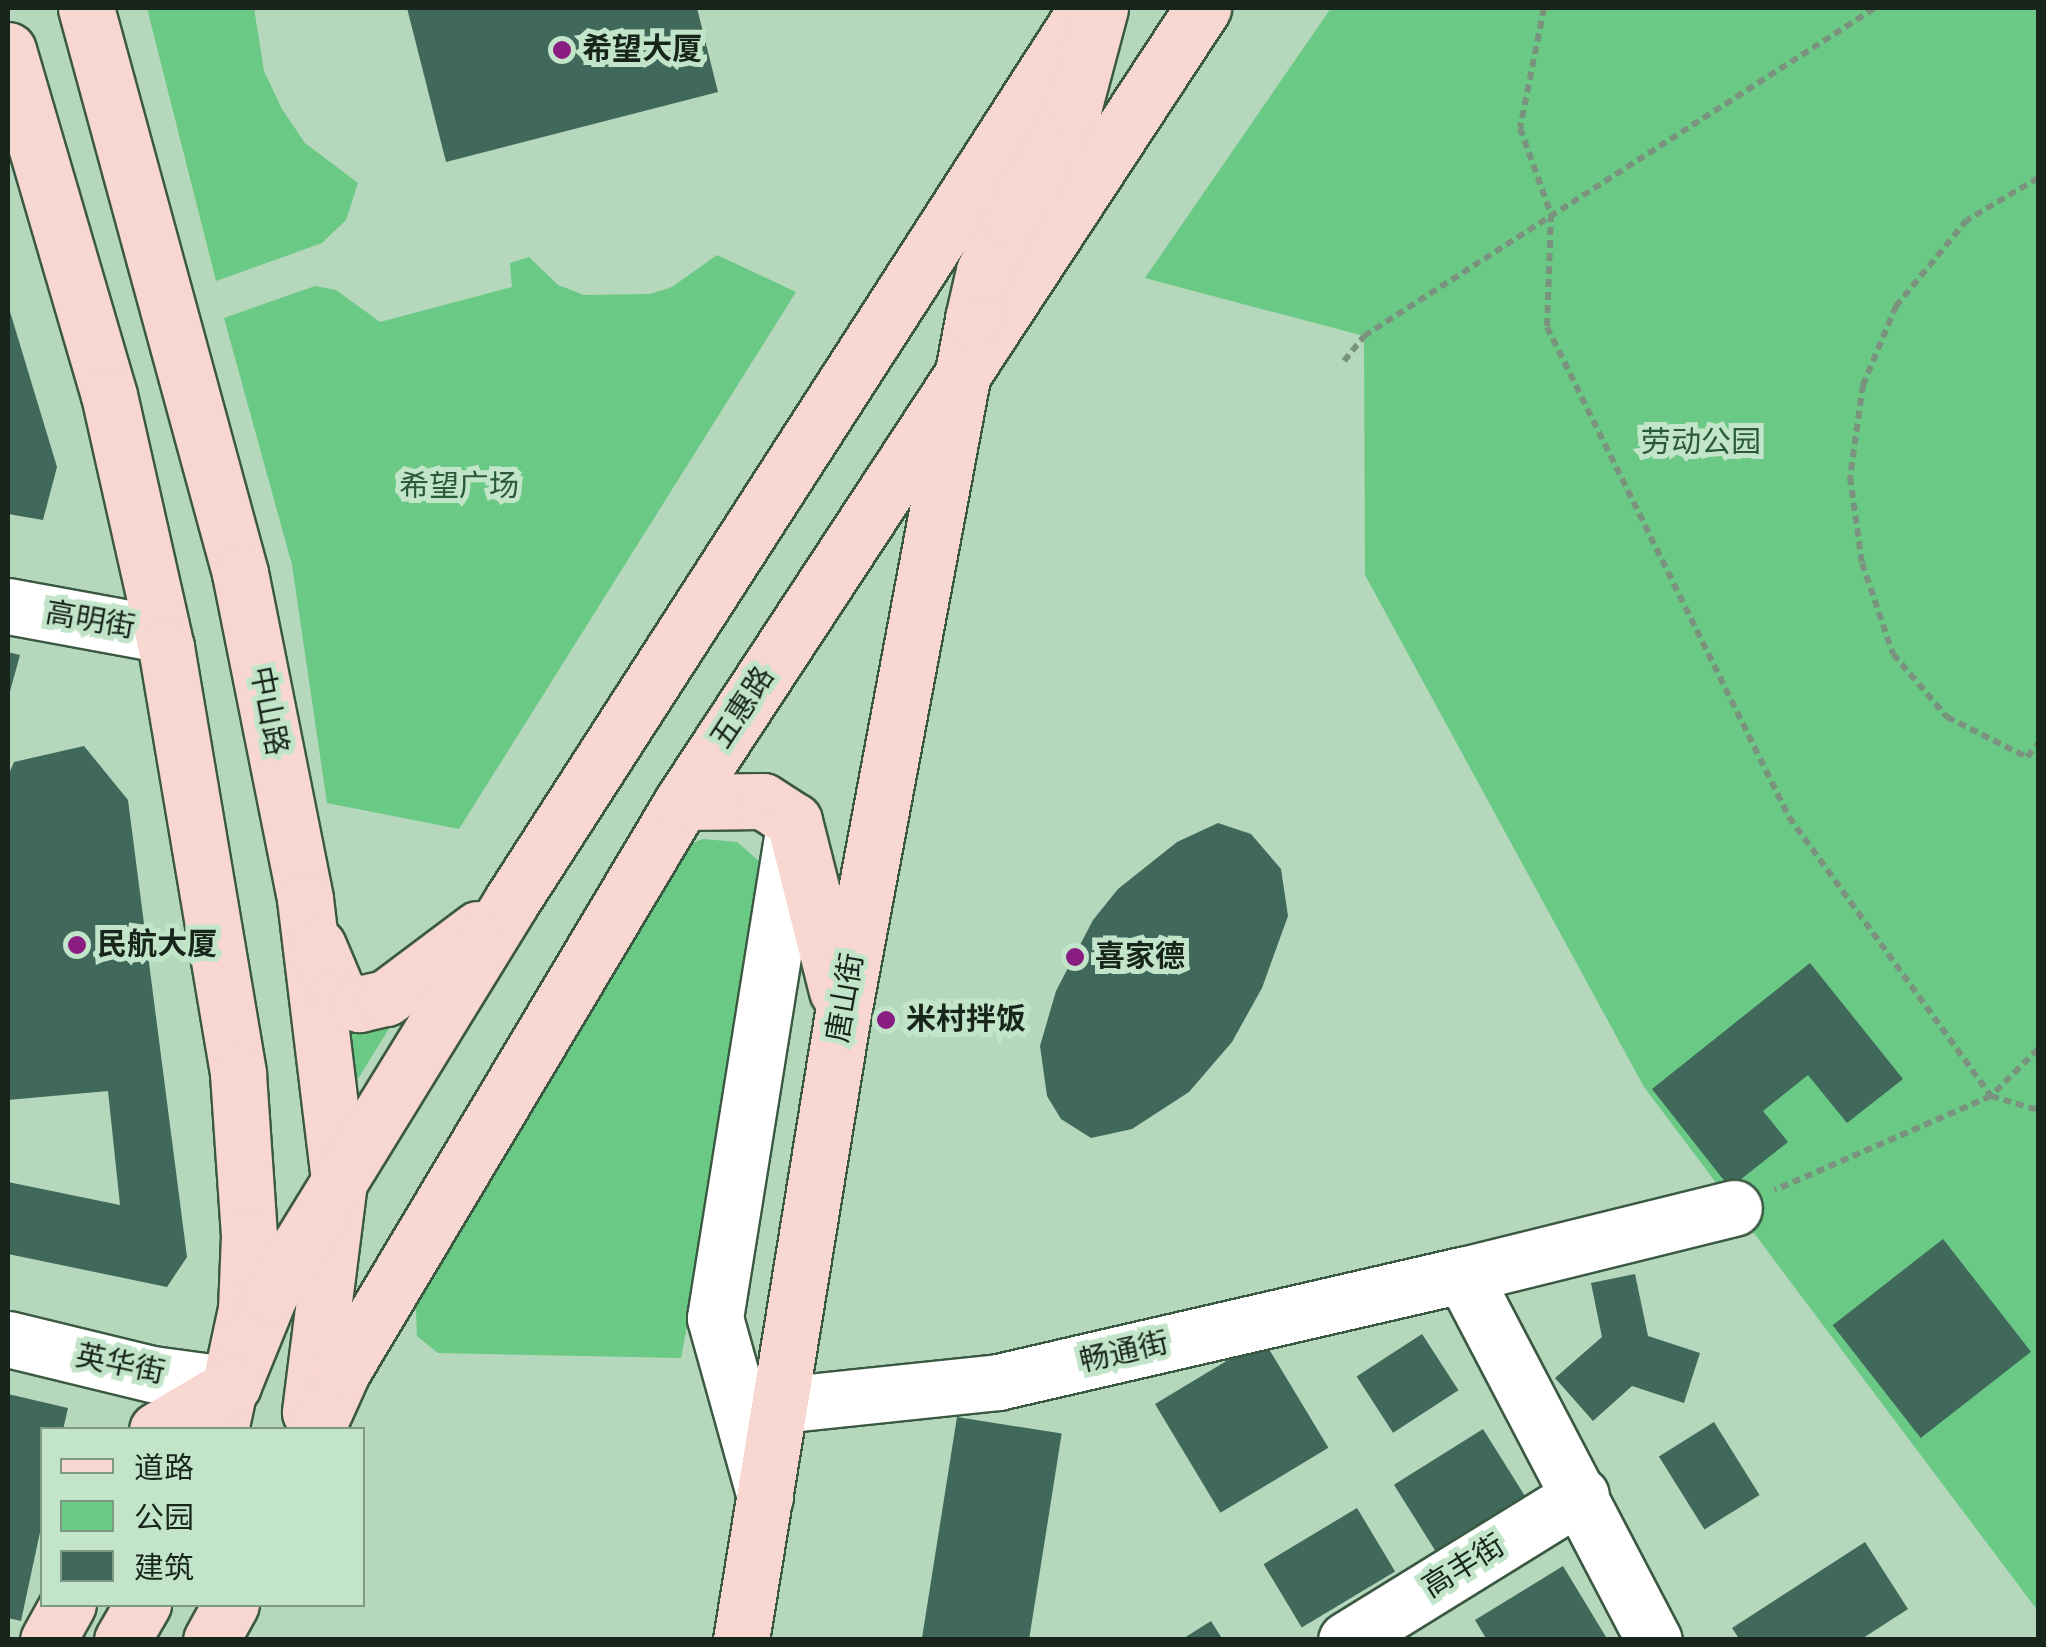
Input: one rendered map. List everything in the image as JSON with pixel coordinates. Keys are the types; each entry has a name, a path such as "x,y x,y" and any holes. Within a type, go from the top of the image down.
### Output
{"main road":[{"name":"中山路","path":"86,8 240,573 305,898 338,1182 307,1427"},
{"path":"226,1407 270,1294 338,1182 511,902 1088,8"},
{"name":"唐山街","path":"741,1640 910,628 969,360 984,271 1058,144 1100,8"},
{"name":"五惠路","path":"317,1427 344,1370 682,802 1203,8"},
{"path":"8,50 109,395 166,646 238,1074 249,1235 246,1309 226,1407"},
{"path":"682,802 763,801 794,821 843,1013"},
{"path":"305,898 326,974 338,996 359,1004 386,998 418,977 511,902"},
{"path":"165,1427 226,1407"},
{"path":"48,1640 66,1607"},
{"path":"122,1640 141,1607"},
{"path":"212,1640 230,1607"}],"street":[{"name":"高明街","path":"8,606 155,633 166,646"},
{"path":"764,1497 715,1318 789,884 794,821"},
{"name":"畅通街","path":"780,1405 998,1382 1734,1208"},
{"path":"1463,1275 1654,1640"},
{"name":"英华街","path":"8,1339 152,1374 226,1407"},
{"name":"高丰街","path":"1346,1640 1581,1495"}],"path":[{"path":"1544,8 1520,128 1551,214 1547,327 1789,817 1991,1096 2038,1110"},
{"path":"1344,360 1364,336 1875,8"},
{"path":"2038,178 1967,220 1896,306 1863,385 1850,477 1862,562 1893,654 1947,718 2027,757 2038,744"},
{"path":"1734,1208 1991,1096 2038,1049"}],"green space":[{"path":"147,8 254,8 264,71 282,109 305,143 358,183 346,220 322,243 216,281"},
{"name":"劳动公园","path":"1331,8 2038,8 2038,1611 1644,1087 1365,575 1364,336 1145,278"},
{"name":"希望广场","path":"717,255 796,292 459,829 327,803 292,565 224,318 315,286 336,290 380,322 512,287 510,263 529,257 558,285 584,295 650,294 672,287"},
{"path":"703,839 737,842 772,872 681,1358 438,1353 417,1336 415,1288 676,849"},
{"path":"328,1016 371,1018 390,1027 343,1103"}],"building":[{"name":"希望大厦","path":"407,8 697,8 718,92 446,162"},
{"path":"8,305 57,467 43,520 8,514"},
{"path":"8,652 20,655 9,695 8,695"},
{"name":"民航大厦","path":"84,746 128,800 187,1257 167,1287 8,1254 8,1182 120,1205 108,1091 8,1100 8,776 14,762"},
{"path":"1218,823 1251,834 1281,869 1288,916 1262,988 1232,1042 1189,1092 1132,1129 1091,1138 1061,1119 1047,1096 1040,1046 1056,991 1093,920 1118,889 1177,842"},
{"path":"1810,963 1903,1079 1847,1123 1808,1075 1763,1111 1788,1142 1730,1188 1652,1089"},
{"path":"1943,1239 2031,1352 1921,1438 1833,1325"},
{"path":"1635,1274 1648,1336 1700,1353 1684,1403 1632,1386 1593,1421 1555,1378 1602,1337 1591,1283"},
{"path":"1422,1334 1458,1390 1393,1433 1357,1376"},
{"path":"1263,1339 1328,1448 1220,1513 1155,1404"},
{"path":"8,1394 68,1408 64,1427 40,1427 40,1532 21,1621 8,1618"},
{"path":"957,1417 1062,1434 1029,1640 922,1640"},
{"path":"1714,1422 1760,1495 1704,1529 1659,1456"},
{"path":"1483,1429 1525,1497 1436,1552 1394,1485"},
{"path":"1357,1508 1395,1571 1302,1628 1264,1564"},
{"path":"1865,1542 1908,1609 1860,1640 1740,1640 1732,1628"},
{"path":"1563,1566 1606,1637 1487,1640 1475,1620"},
{"path":"1211,1621 1223,1640 1181,1640"}],"place":[{"name":"希望大厦","path":"562,50"},
{"name":"民航大厦","path":"77,945"},
{"name":"喜家德","path":"1075,957"},
{"name":"米村拌饭","path":"886,1020"}]}
